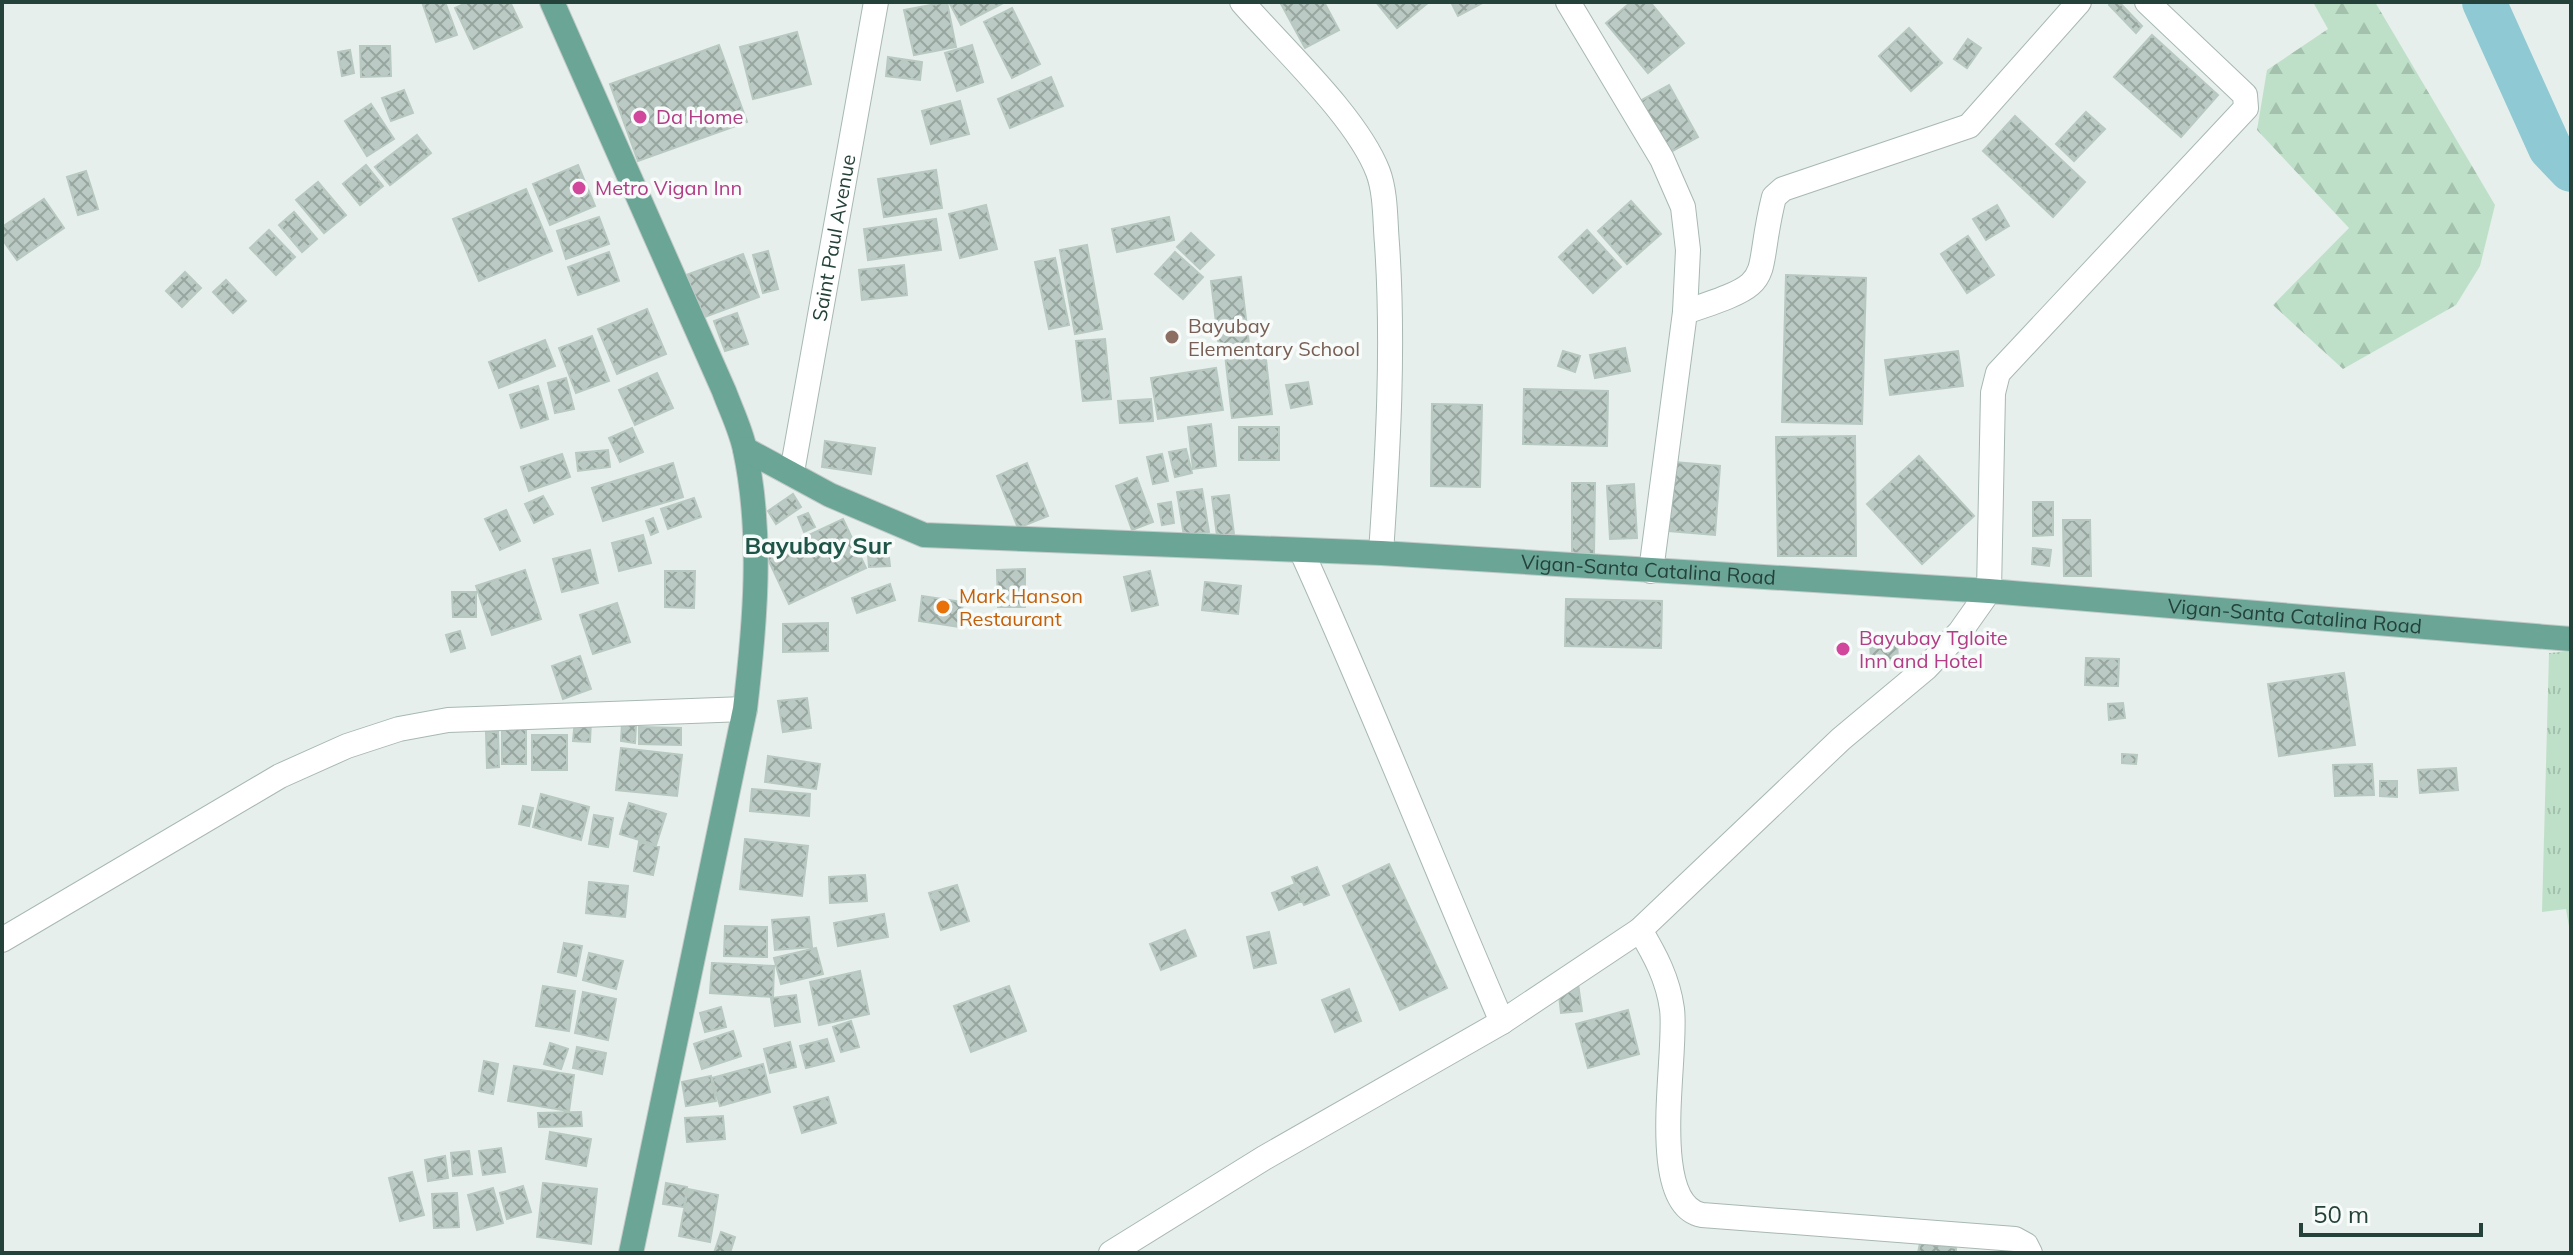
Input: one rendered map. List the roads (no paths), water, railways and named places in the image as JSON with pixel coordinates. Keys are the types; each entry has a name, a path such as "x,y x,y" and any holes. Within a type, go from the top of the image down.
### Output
{"main road":[{"path":"552,2 688,306 745,449 754,540 755,631 745,709 631,1253"},
{"name":"Vigan-Santa Catalina Road","path":"745,449 830,495 924,535 1381,553 1989,591 2571,639"}],"street":[{"name":"Saint Paul Avenue","path":"792,472 876,2"},
{"path":"1242,2 1336,109 1365,147 1379,174 1389,275 1390,405 1381,553"},
{"path":"1568,2 1674,182 1683,207 1688,250 1685,312 1651,571"},
{"path":"1685,312 1739,294 1760,275 1772,205 1783,189 1969,126 2079,2"},
{"path":"1111,1253 1264,1158 1502,1022 1640,930 1841,739 1926,668 1960,632 1989,591 1993,393 1998,373 2246,108 2245,95 2147,2"},
{"path":"1301,550 1369,700 1420,833 1502,1022"},
{"path":"2,940 280,776 347,746 399,729 448,720 745,709"},
{"path":"1640,930 1657,958 1672,1010 1668,1152 1674,1189 1689,1210 1695,1214 1733,1218 2015,1239 2026,1245 2030,1253"}],"waterway":[{"path":"2484,2 2550,148 2571,170"}],"place":[{"name":"Da Home","path":"640,117"},
{"name":"Metro Vigan Inn","path":"579,188"},
{"name":"Bayubay Elementary School","path":"1172,337"},
{"name":"Mark Hanson Restaurant","path":"943,607"},
{"name":"Bayubay Tgloite Inn and Hotel","path":"1843,649"}],"district":[{"name":"Bayubay Sur","path":"818,546"}]}
